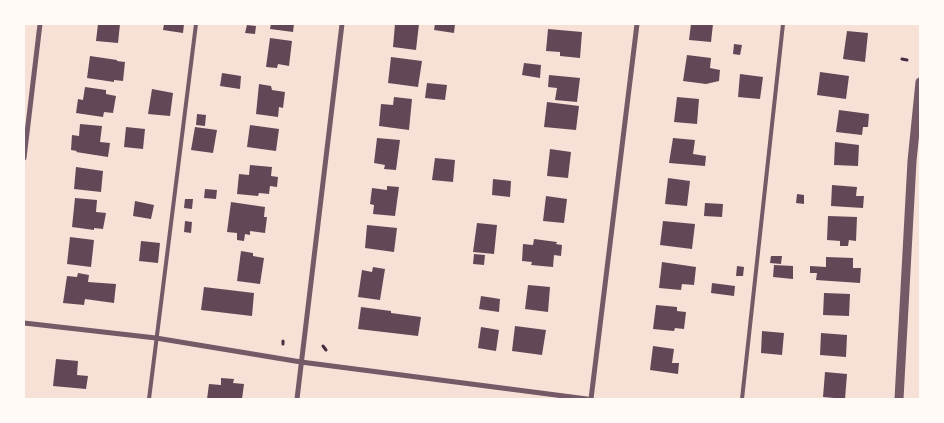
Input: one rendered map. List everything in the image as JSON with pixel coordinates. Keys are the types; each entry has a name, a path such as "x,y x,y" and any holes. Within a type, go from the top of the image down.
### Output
{"street":[{"path":"24,158 40,24"},
{"path":"297,399 342,24"},
{"path":"591,399 637,24"},
{"path":"899,399 912,162 920,88"},
{"path":"24,324 156,338 301,362 587,399"}],"lane":[{"path":"149,399 196,24"},
{"path":"742,399 783,24"}],"path":[{"path":"902,59 907,60"}],"building":[{"path":"98,24 120,24 118,43 96,41"},
{"path":"164,24 184,24 183,33 163,30"},
{"path":"271,24 294,24 293,32 270,29"},
{"path":"395,24 419,24 416,50 393,47"},
{"path":"435,24 455,24 454,33 434,30"},
{"path":"691,24 713,24 711,42 689,40"},
{"path":"247,25 256,26 255,34 245,33"},
{"path":"548,29 582,32 580,58 560,56 560,52 546,51"},
{"path":"847,31 868,33 865,62 843,59"},
{"path":"270,38 292,41 289,66 278,64 277,68 266,67"},
{"path":"734,44 742,45 740,55 733,54"},
{"path":"687,55 711,58 710,68 720,70 719,81 706,84 683,81"},
{"path":"90,56 125,62 123,81 114,80 114,82 87,78"},
{"path":"391,57 422,61 418,87 388,83"},
{"path":"524,63 541,65 540,78 522,75"},
{"path":"820,72 849,76 846,99 817,95"},
{"path":"222,73 241,76 240,89 220,86"},
{"path":"740,74 763,77 760,99 738,97"},
{"path":"549,75 580,78 577,102 555,100 557,88 548,87"},
{"path":"427,83 447,85 445,100 425,98"},
{"path":"259,84 271,86 272,90 285,92 283,108 279,107 278,117 256,114"},
{"path":"85,87 106,90 106,94 116,96 113,113 104,112 103,117 76,113 78,99 83,100"},
{"path":"152,89 173,93 170,116 148,114"},
{"path":"394,97 412,99 409,130 379,126 381,104 393,105"},
{"path":"677,97 699,99 697,124 674,122"},
{"path":"547,102 579,106 576,130 544,127"},
{"path":"839,110 869,114 868,127 863,127 862,135 836,132"},
{"path":"197,114 206,115 205,126 196,125"},
{"path":"80,124 102,126 100,142 110,143 108,157 71,150 72,135 79,136"},
{"path":"250,125 279,129 276,151 247,147"},
{"path":"126,127 145,129 143,149 124,147"},
{"path":"195,127 217,130 213,153 191,150"},
{"path":"377,138 400,140 396,170 384,169 385,165 374,163"},
{"path":"673,138 695,140 693,154 706,156 705,166 669,163"},
{"path":"835,142 859,145 858,166 834,165"},
{"path":"550,149 571,152 568,178 547,176"},
{"path":"435,158 455,160 453,182 432,180"},
{"path":"250,165 272,167 271,176 278,177 277,187 270,186 269,194 259,193 258,196 237,194 239,174 249,175"},
{"path":"76,167 103,171 101,192 74,189"},
{"path":"668,178 690,181 687,206 665,204"},
{"path":"493,179 511,181 510,197 492,195"},
{"path":"832,185 857,187 856,196 864,196 863,208 831,206"},
{"path":"387,186 399,187 395,216 373,214 374,205 370,204 372,188 387,190"},
{"path":"205,189 217,190 216,199 204,198"},
{"path":"797,194 804,195 804,204 796,203"},
{"path":"546,196 567,199 564,223 543,221"},
{"path":"75,198 97,200 96,212 106,213 103,229 94,228 94,230 72,227"},
{"path":"185,199 193,199 192,209 184,208"},
{"path":"135,201 154,205 151,219 133,216"},
{"path":"231,202 265,207 264,217 267,217 265,233 250,231 250,235 245,234 244,241 237,240 237,233 227,232"},
{"path":"705,203 723,204 722,217 704,216"},
{"path":"828,216 857,217 856,241 849,240 848,246 840,246 840,241 827,240"},
{"path":"185,221 192,222 191,233 184,232"},
{"path":"663,221 695,224 692,249 660,245"},
{"path":"477,223 497,225 494,254 473,252"},
{"path":"367,225 397,228 394,252 365,248"},
{"path":"70,237 94,240 91,267 67,264"},
{"path":"534,239 557,242 556,244 562,245 561,256 554,255 553,267 531,265 532,262 522,261 523,244 533,245"},
{"path":"141,241 160,243 158,263 139,261"},
{"path":"241,251 253,253 253,256 264,258 260,284 237,281"},
{"path":"474,254 485,255 484,265 473,264"},
{"path":"771,256 782,256 781,264 770,263"},
{"path":"826,257 853,258 853,268 861,268 860,283 816,280 817,273 810,273 810,266 826,267"},
{"path":"662,262 696,267 694,285 682,284 681,290 659,288"},
{"path":"774,265 793,266 793,279 773,277"},
{"path":"737,266 744,267 743,276 736,276"},
{"path":"373,267 385,269 380,300 358,297 362,270 372,272"},
{"path":"78,273 89,275 88,282 116,284 114,303 85,299 84,305 63,303 67,276 77,277"},
{"path":"712,283 735,286 734,296 711,293"},
{"path":"528,285 550,287 548,312 525,309"},
{"path":"204,287 254,293 252,316 201,310"},
{"path":"824,293 850,294 849,316 823,315"},
{"path":"481,296 500,299 499,312 479,309"},
{"path":"656,305 677,307 677,311 686,312 684,329 675,328 674,331 653,329"},
{"path":"361,307 421,317 418,336 358,329"},
{"path":"515,326 546,330 542,355 512,351"},
{"path":"481,327 499,330 496,351 478,348"},
{"path":"762,331 784,333 782,355 761,353"},
{"path":"821,333 847,335 846,357 820,355"},
{"path":"653,346 674,349 672,363 679,363 678,374 650,370"},
{"path":"56,359 78,361 77,375 88,376 86,389 53,386"},
{"path":"825,372 847,374 845,399 823,397"},
{"path":"221,378 234,379 233,383 244,384 242,399 207,399 209,384 221,385"}]}
